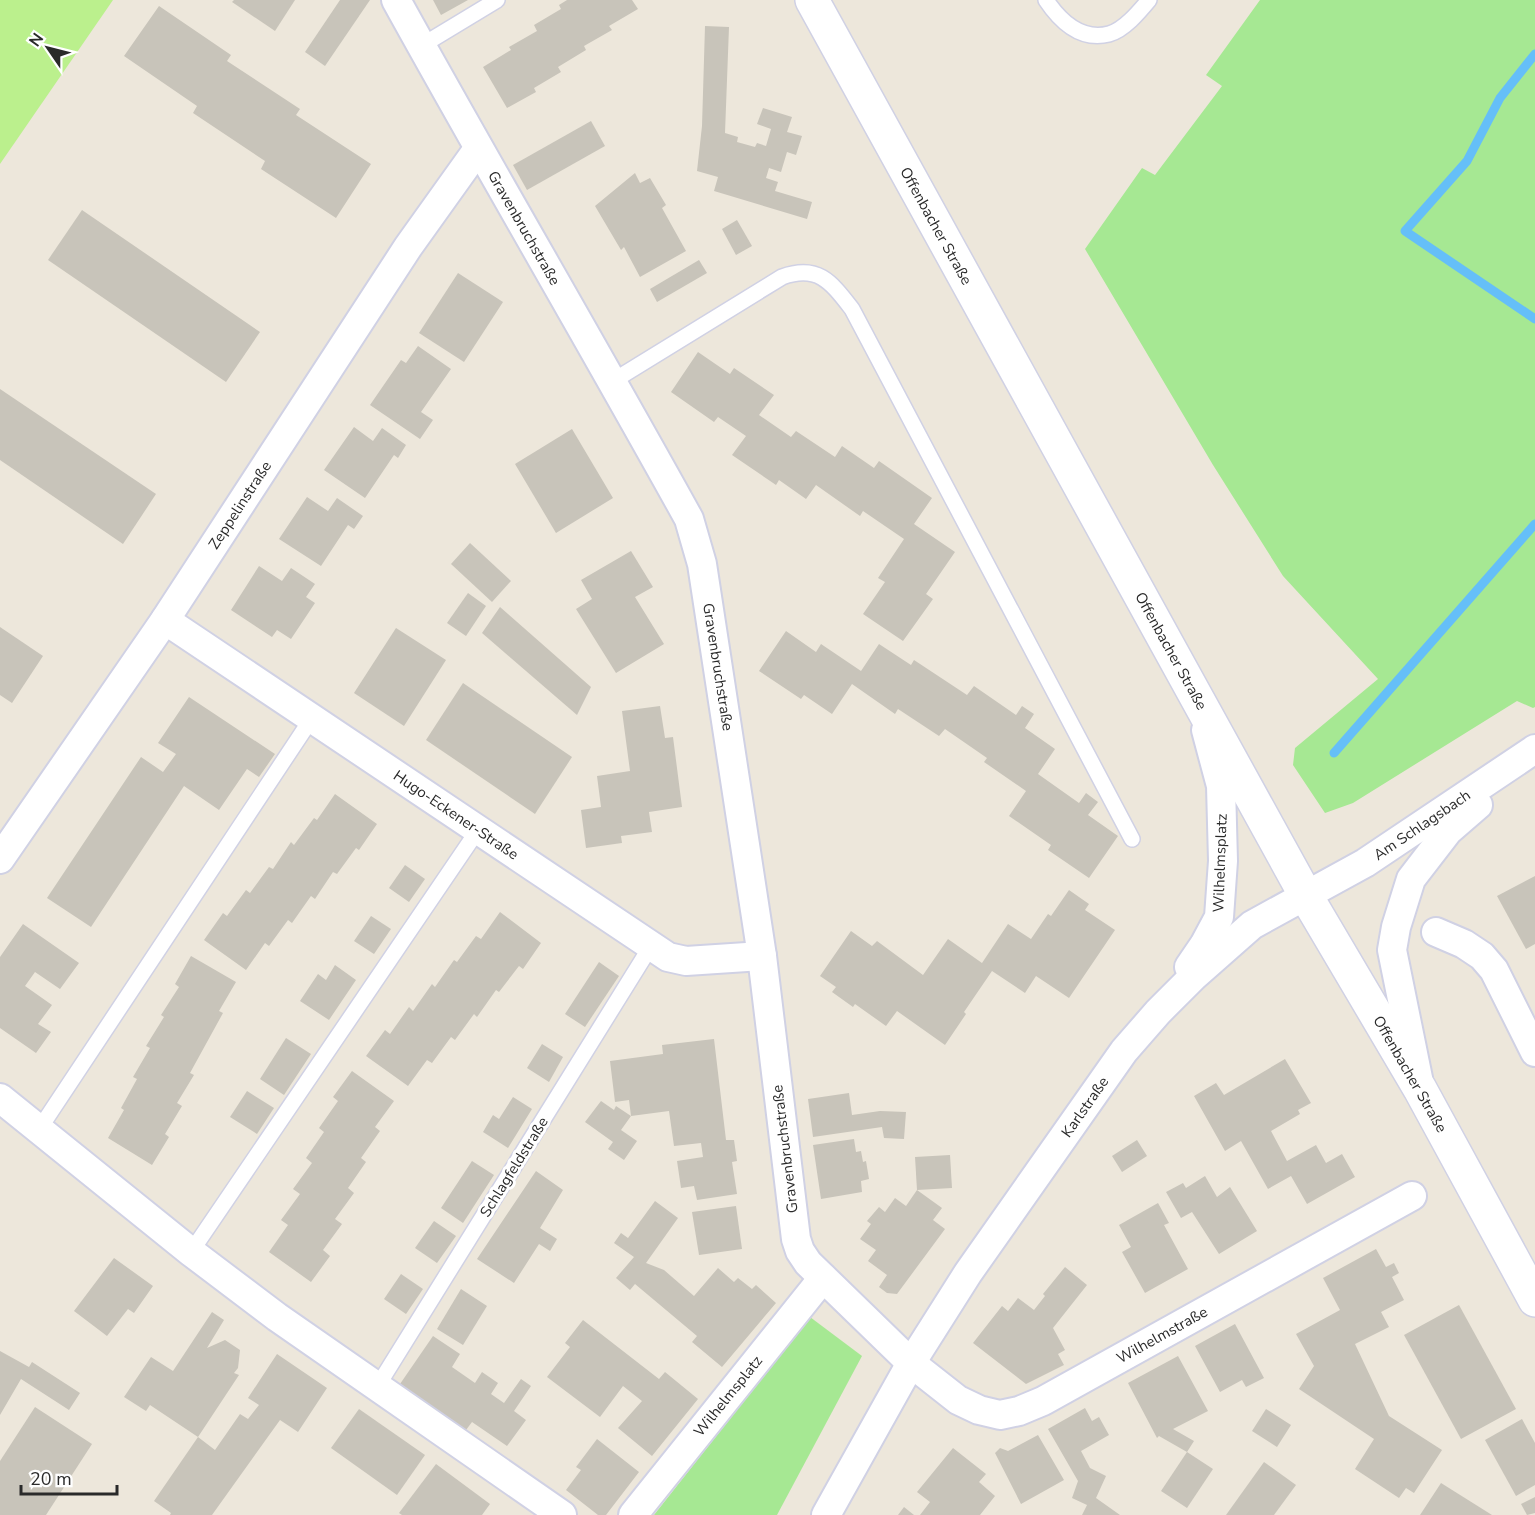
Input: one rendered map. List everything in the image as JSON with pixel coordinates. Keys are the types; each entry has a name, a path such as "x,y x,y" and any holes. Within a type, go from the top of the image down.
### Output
{"street":[{"name":"Gravenbruchstraße","path":"396,0 478,149 690,519 702,564 762,956 796,1239 800,1251 823,1278 911,1363"},
{"name":"Offenbacher Straße","path":"812,0 1306,896 1420,1089 1535,1299"},
{"name":"Zeppelinstraße","path":"0,859 165,620 408,247 478,149"},
{"name":"Hugo-Eckener-Straße","path":"165,620 668,957 686,961 762,956"},
{"name":"Wilhelmsplatz","path":"1158,1012 1204,945 1219,917 1223,861 1221,786 1198,699"},
{"name":"Am Schlagsbach","path":"1306,896 1365,863 1535,749"},
{"name":"Am Schlagsbach","path":"1420,1089 1392,950 1396,927 1411,879 1448,831 1535,757"},
{"name":"Karlstraße","path":"911,1363 968,1273 1124,1051 1193,977 1252,925 1306,896"},
{"path":"1436,932 1464,944 1482,957 1494,970 1535,1052"},
{"path":"0,1098 191,1252 277,1317 562,1515"},
{"name":"Wilhelmstraße","path":"911,1363 958,1400 979,1410 1000,1415 1019,1411 1043,1401 1412,1196"},
{"name":"Wilhelmsplatz","path":"633,1515 823,1278"},
{"path":"826,1515 911,1363"}],"lane":[{"path":"421,46 497,0"},
{"path":"1046,0 1058,18 1071,28 1090,34 1110,34 1127,23 1149,0"},
{"path":"613,381 782,277 796,272 817,273 835,287 852,309 1132,839"},
{"path":"40,1128 312,718"},
{"path":"191,1252 478,830"},
{"name":"Schlagfeldstraße","path":"377,1387 651,946"}],"green space":[{"path":"0,0 113,0 0,164"},
{"path":"1260,0 1535,0 1535,707 1517,701 1353,803 1325,813 1293,765 1295,748 1378,679 1283,576 1213,465 1085,249 1142,168 1155,175 1222,86 1206,75"},
{"path":"810,1317 862,1356 777,1515 654,1515"}],"building":[{"path":"234,0 295,0 275,31 232,2"},
{"path":"340,0 370,0 325,66 305,52"},
{"path":"433,0 468,0 441,15"},
{"path":"567,0 632,0 638,9 609,26 612,30 584,46 586,50 558,67 561,72 534,88 536,92 507,108 483,67 511,50 509,47 537,31 534,25 561,9 559,5"},
{"path":"159,6 231,55 227,61 300,109 296,115 371,164 336,218 261,169 265,161 193,113 197,106 124,56"},
{"path":"705,26 729,27 725,133 738,137 737,142 755,147 757,143 766,146 771,129 757,124 763,108 792,117 787,132 802,136 796,155 787,152 781,172 769,168 766,178 778,182 775,191 812,202 807,219 714,191 718,177 697,171 702,126"},
{"path":"591,121 605,146 527,190 513,165"},
{"path":"635,173 640,183 650,178 666,205 662,208 686,251 640,277 624,247 621,250 595,206"},
{"path":"82,210 260,332 226,382 48,260"},
{"path":"737,220 752,246 736,255 722,229"},
{"path":"699,260 707,273 657,302 650,289"},
{"path":"458,273 503,302 464,362 419,333"},
{"path":"418,346 451,369 421,412 433,420 420,439 370,405 401,360 406,363"},
{"path":"698,352 730,374 734,368 774,395 759,415 791,437 796,431 835,457 842,446 874,468 879,461 932,498 914,524 955,552 926,594 933,599 903,641 863,614 885,582 878,578 904,539 863,511 860,516 816,485 806,499 779,480 776,485 732,455 746,436 718,417 714,422 671,392"},
{"path":"0,389 156,494 123,544 0,460"},
{"path":"354,427 373,441 382,428 406,445 398,458 394,455 365,498 324,470"},
{"path":"572,429 613,498 556,533 515,464"},
{"path":"307,497 328,511 337,498 363,516 354,529 348,525 321,566 279,539"},
{"path":"470,543 511,581 492,602 451,564"},
{"path":"631,551 653,587 635,597 664,644 616,673 576,609 592,599 581,580"},
{"path":"259,566 282,581 291,568 315,584 306,597 315,603 291,639 277,630 272,637 231,610"},
{"path":"468,593 486,606 466,636 447,623"},
{"path":"500,607 591,687 577,715 482,633"},
{"path":"0,627 43,656 12,703 0,695"},
{"path":"396,628 446,660 404,726 354,693"},
{"path":"786,631 816,652 821,644 861,671 879,644 911,665 914,660 967,695 974,686 1016,715 1022,706 1034,714 1025,728 1055,749 1038,774 1079,803 1086,793 1098,802 1088,815 1118,836 1089,878 1048,850 1051,845 1009,816 1026,791 984,762 987,758 945,729 939,736 898,709 895,714 852,684 832,714 804,695 801,699 759,671"},
{"path":"463,683 572,757 535,814 426,740"},
{"path":"189,697 275,754 259,777 247,769 219,810 184,786 91,927 47,898 141,757 163,772 176,754 158,743"},
{"path":"660,706 665,738 673,737 682,807 649,812 652,832 621,836 622,843 586,848 581,810 601,807 597,776 630,771 622,711"},
{"path":"335,794 377,824 359,850 356,848 337,874 333,872 315,899 311,896 292,923 288,920 269,946 265,943 246,970 204,940 223,913 227,916 246,890 250,893 269,867 273,869 291,842 294,845 314,818 317,820"},
{"path":"405,865 425,879 409,902 389,888"},
{"path":"1535,876 1535,944 1526,949 1497,896"},
{"path":"1069,890 1089,904 1085,910 1115,930 1069,998 1036,976 1025,993 992,971 945,1045 897,1011 886,1026 855,1004 853,1007 832,992 836,987 820,976 851,931 872,946 877,941 923,975 948,939 982,963 1008,924 1031,939 1048,914 1051,916"},
{"path":"500,912 541,943 523,969 519,966 499,992 496,990 477,1017 474,1014 455,1040 451,1037 432,1063 427,1060 408,1086 366,1056 385,1030 390,1034 409,1007 413,1011 432,984 435,987 454,960 457,962 476,936 481,939"},
{"path":"371,916 391,929 374,954 354,941"},
{"path":"23,924 79,963 60,989 35,972 25,986 52,1005 38,1024 51,1032 36,1053 0,1028 0,957"},
{"path":"191,956 236,982 219,1011 223,1013 190,1073 194,1075 177,1103 182,1106 165,1134 169,1137 152,1165 108,1138 124,1110 121,1108 137,1079 133,1077 150,1048 146,1046 164,1017 161,1015 179,987 175,984"},
{"path":"599,962 619,976 585,1027 565,1014"},
{"path":"335,965 356,980 329,1020 300,1001 318,974 326,980"},
{"path":"286,1038 311,1054 284,1095 260,1079"},
{"path":"714,1039 726,1140 734,1140 737,1161 732,1162 737,1194 697,1200 694,1186 681,1188 677,1161 703,1157 701,1143 674,1146 669,1111 631,1116 629,1100 615,1102 610,1061 663,1054 662,1045"},
{"path":"542,1044 563,1057 549,1082 527,1068"},
{"path":"1285,1059 1311,1103 1298,1110 1300,1114 1271,1131 1287,1161 1316,1145 1326,1163 1342,1154 1355,1177 1307,1204 1291,1176 1268,1189 1241,1141 1225,1151 1194,1096 1216,1083 1224,1095"},
{"path":"352,1071 394,1101 375,1127 380,1131 361,1158 366,1162 348,1188 354,1193 335,1219 342,1224 323,1250 330,1256 311,1282 269,1252 288,1225 281,1220 300,1194 293,1189 312,1163 306,1158 324,1132 319,1128 338,1101 333,1097"},
{"path":"247,1091 274,1108 257,1134 230,1117"},
{"path":"849,1093 852,1115 880,1111 906,1112 904,1139 884,1138 882,1127 813,1137 808,1099"},
{"path":"513,1097 532,1109 508,1148 483,1132 493,1115 499,1119"},
{"path":"601,1101 614,1110 616,1106 631,1116 621,1130 637,1141 624,1160 608,1149 613,1142 585,1122"},
{"path":"854,1139 856,1152 861,1151 863,1162 866,1161 869,1179 861,1181 862,1192 821,1199 813,1145"},
{"path":"1137,1140 1147,1156 1122,1172 1112,1156"},
{"path":"950,1155 952,1188 917,1190 915,1157"},
{"path":"472,1161 494,1175 463,1223 441,1208"},
{"path":"536,1171 563,1190 540,1228 557,1239 550,1251 539,1244 514,1283 477,1259"},
{"path":"1205,1176 1217,1197 1230,1187 1257,1231 1219,1254 1192,1212 1181,1218 1166,1192 1183,1183 1186,1188"},
{"path":"917,1190 942,1208 933,1220 945,1229 897,1294 887,1293 879,1287 887,1275 868,1261 876,1250 860,1239 871,1224 867,1221 879,1207 885,1212 895,1198 906,1206"},
{"path":"655,1201 678,1218 646,1263 664,1270 694,1296 718,1268 734,1282 738,1278 752,1289 756,1285 776,1303 722,1367 692,1342 697,1336 635,1284 630,1290 616,1278 634,1257 614,1243 621,1233 628,1238"},
{"path":"1158,1203 1169,1223 1164,1225 1188,1269 1145,1293 1122,1252 1131,1247 1119,1225"},
{"path":"736,1206 742,1249 699,1255 692,1212"},
{"path":"434,1221 456,1236 437,1263 415,1248"},
{"path":"1376,1249 1386,1267 1394,1263 1399,1273 1392,1277 1404,1300 1381,1312 1389,1327 1355,1344 1389,1416 1442,1450 1414,1493 1406,1488 1399,1498 1355,1469 1374,1439 1299,1389 1314,1366 1296,1334 1340,1310 1323,1278"},
{"path":"114,1258 153,1286 134,1313 128,1309 107,1336 74,1311"},
{"path":"1065,1267 1087,1285 1053,1328 1065,1350 1058,1354 1064,1365 1026,1384 973,1343 1002,1306 1008,1311 1018,1298 1034,1310 1045,1296 1043,1294"},
{"path":"401,1274 423,1289 406,1314 384,1299"},
{"path":"461,1289 487,1306 463,1345 437,1329"},
{"path":"1459,1305 1516,1409 1461,1439 1404,1335"},
{"path":"212,1312 224,1320 207,1348 225,1340 240,1350 238,1368 234,1373 239,1375 198,1437 150,1405 146,1411 124,1397 151,1357 173,1371"},
{"path":"583,1320 659,1379 665,1372 698,1399 652,1456 618,1428 642,1401 623,1386 600,1417 547,1377 570,1347 565,1343"},
{"path":"1235,1324 1264,1378 1246,1387 1242,1380 1220,1392 1195,1346"},
{"path":"433,1336 460,1354 452,1367 475,1383 482,1372 498,1383 491,1394 504,1403 521,1379 531,1386 514,1411 526,1420 507,1446 472,1422 466,1430 400,1384"},
{"path":"0,1351 29,1367 32,1362 80,1393 69,1410 21,1379 0,1415"},
{"path":"277,1354 327,1388 298,1432 280,1420 212,1515 170,1515 171,1513 154,1501 198,1437 215,1450 240,1414 248,1419 259,1405 248,1398"},
{"path":"1178,1356 1208,1411 1173,1429 1194,1441 1187,1452 1159,1436 1157,1438 1128,1383"},
{"path":"35,1407 92,1444 46,1515 0,1515 0,1461"},
{"path":"1085,1408 1092,1421 1099,1417 1109,1435 1081,1451 1090,1468 1106,1476 1096,1498 1120,1515 1082,1515 1087,1505 1072,1498 1078,1481 1048,1429"},
{"path":"359,1409 425,1455 397,1495 331,1448"},
{"path":"1266,1409 1291,1425 1277,1447 1252,1431"},
{"path":"1522,1419 1535,1443 1535,1485 1516,1496 1485,1440"},
{"path":"1038,1435 1064,1480 1021,1504 995,1453 1000,1448 1008,1451"},
{"path":"597,1439 639,1472 606,1515 598,1515 566,1490 581,1470 576,1467"},
{"path":"953,1448 986,1474 979,1482 995,1496 980,1515 920,1515 930,1502 917,1492"},
{"path":"1187,1452 1213,1469 1187,1508 1161,1491"},
{"path":"1264,1462 1296,1485 1274,1515 1226,1515"},
{"path":"436,1464 490,1504 482,1515 402,1515 399,1513"},
{"path":"1441,1483 1492,1515 1420,1515"},
{"path":"1535,1497 1535,1513 1527,1515 1521,1504"},
{"path":"904,1507 914,1515 898,1515"}],"waterway":[{"path":"1535,54 1500,98 1467,161 1405,231 1535,319"},
{"path":"1334,753 1535,524"}]}
